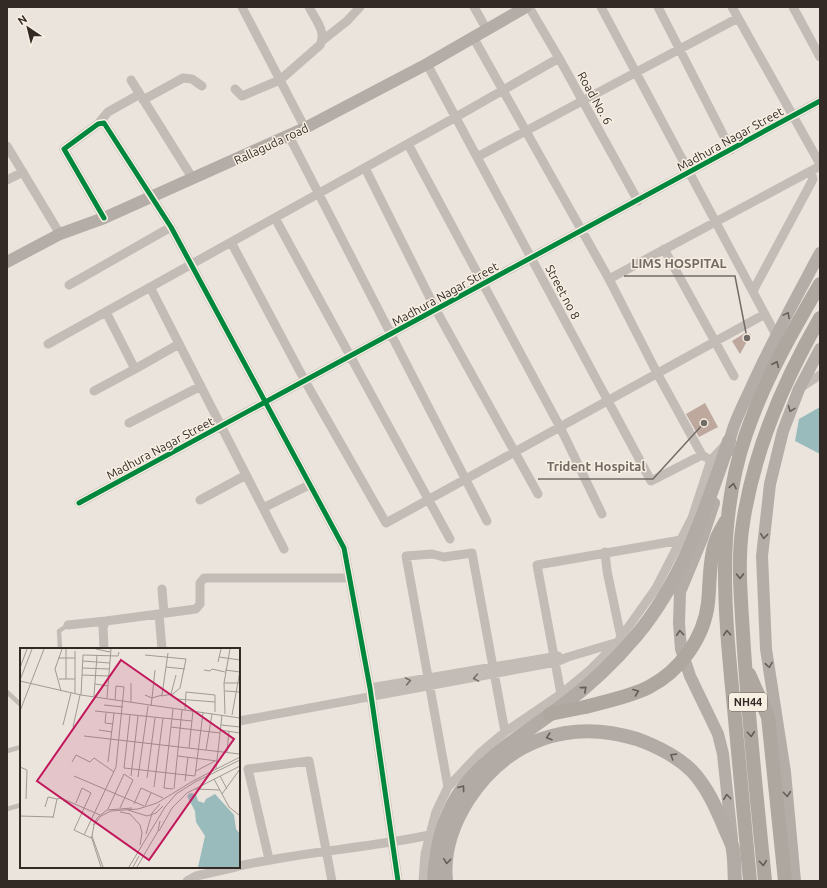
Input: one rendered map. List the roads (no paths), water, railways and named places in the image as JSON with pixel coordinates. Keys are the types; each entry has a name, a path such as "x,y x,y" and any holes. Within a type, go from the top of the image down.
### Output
{"highway":[{"name":"NH44","path":"750,881 727,640 724,576 726,522 746,434 785,344 820,284"},
{"name":"NH44","path":"765,881 745,662 740,574 743,524 757,458 785,384 820,318"},
{"path":"550,714 585,707 648,688 664,678 677,666 691,648 703,624 708,606 714,543 726,522"},
{"path":"745,662 768,717 785,881"}],"main road":[{"name":"Rallaguda road","path":"7,262 60,234 104,218 289,136 427,64 472,37 528,7"},
{"path":"434,881 438,840 446,817 459,792 483,763 599,676 636,636 655,609 688,555 739,413 776,335 820,253"},
{"path":"795,881 786,772 766,648 762,556 770,484 783,431 799,389 820,349"},
{"path":"729,441 728,464 702,539 680,592 679,623 681,649 690,676 718,734 723,754 733,849 734,881"},
{"path":"446,881 447,857 455,826 471,797 486,777 520,749 536,741 554,735 577,731 598,731 624,735 651,745 679,760 702,782 711,798 733,849"}],"street":[{"path":"242,7 305,128"},
{"path":"309,7 322,32 323,40"},
{"path":"235,89 242,96 280,80 320,45 323,40 347,21 360,7"},
{"path":"474,7 487,30"},
{"name":"Road No. 6","path":"528,7 559,58 638,201"},
{"path":"601,7 776,335"},
{"path":"658,7 731,150"},
{"path":"609,279 820,165 732,7"},
{"path":"793,7 820,57"},
{"path":"477,157 635,71 738,18"},
{"path":"472,37 609,279 657,373 702,455 711,460"},
{"path":"48,344 456,118 559,58"},
{"name":"Street no 8","path":"427,64 651,481 702,455"},
{"path":"104,218 64,149 98,124 118,105 141,97 183,78 192,78 202,86"},
{"path":"131,80 193,179"},
{"name":"Madhura Nagar Street","path":"79,503 222,427 820,102"},
{"path":"98,124 104,123 107,127 171,227 344,548 370,692 391,843 398,881"},
{"path":"289,136 487,521"},
{"path":"408,144 560,427 602,514"},
{"path":"7,146 60,234"},
{"path":"365,168 436,310 538,494"},
{"path":"753,291 808,190 813,179 811,171"},
{"path":"7,180 23,172"},
{"path":"275,218 450,539"},
{"path":"69,285 171,227"},
{"path":"231,242 305,381 386,523 765,314"},
{"path":"664,249 734,376"},
{"path":"150,287 284,549"},
{"path":"106,312 135,369"},
{"path":"94,391 179,344"},
{"path":"799,389 820,376"},
{"path":"129,423 201,386"},
{"path":"423,881 425,854 436,812 448,787 480,753 505,732 561,694 590,670 619,640 656,588 692,518 711,460 729,441"},
{"path":"200,500 246,475"},
{"path":"263,508 309,485"},
{"path":"561,694 556,659 538,565 605,552 681,540"},
{"path":"605,552 619,640"},
{"path":"448,787 406,556 432,554 444,556 472,553 505,732"},
{"path":"68,625 161,614 198,607 200,583 204,578 349,578"},
{"path":"162,589 162,648"},
{"path":"104,648 103,627 106,621"},
{"path":"240,721 370,692 568,657 619,640"},
{"path":"269,859 248,769 309,761 332,881"},
{"path":"240,866 269,859 391,843 430,835"},
{"path":"187,881 196,876 233,868"}],"lane":[{"path":"60,648 59,631 68,625"},
{"path":"7,692 20,703"},
{"path":"7,751 20,747"},
{"path":"7,809 20,805"}],"water":[{"path":"820,407 820,454 795,441 799,419"}],"place":[{"name":"LIMS HOSPITAL","path":"747,338"},
{"name":"Trident Hospital","path":"704,423"}]}
